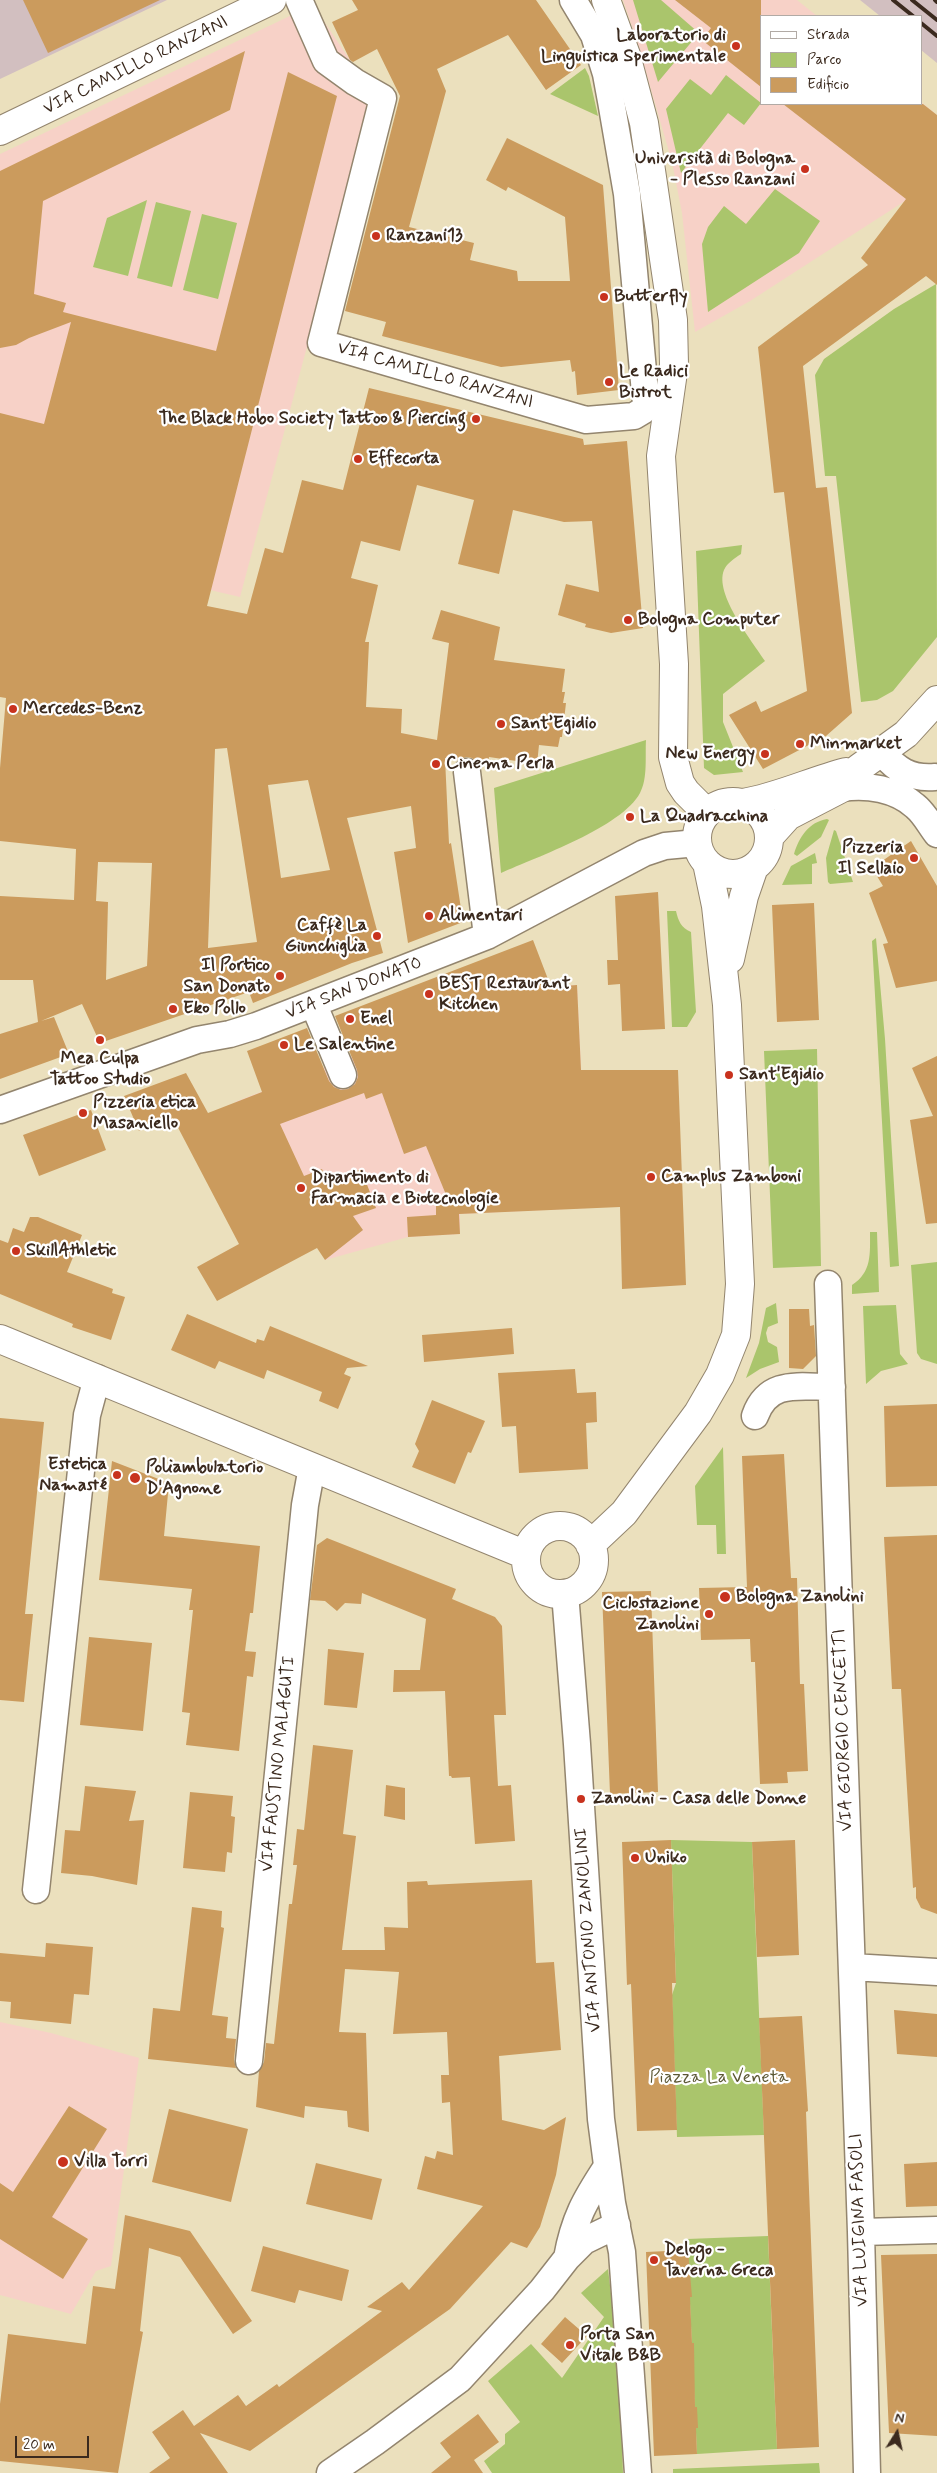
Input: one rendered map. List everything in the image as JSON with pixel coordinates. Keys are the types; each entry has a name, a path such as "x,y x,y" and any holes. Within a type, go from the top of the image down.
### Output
{"main road":[{"name":"VIA CAMILLO RANZANI","path":"0,131 272,0"},
{"path":"606,0 626,55 644,123 673,320 672,382 662,436 661,456 674,664 672,745 680,783 686,792 707,813"},
{"path":"769,837 788,816 851,778 881,752 906,734 935,703"},
{"path":"590,1546 624,1514 698,1413 720,1375 736,1335 740,1284 727,1005 716,906 697,832 707,813 724,803 743,803 776,797 826,777 851,778"},
{"path":"702,853 720,872 734,874 754,867 764,857 769,837 766,823 759,813 743,803"},
{"path":"727,1005 730,962 736,928 754,867"},
{"path":"0,1339 526,1555"},
{"path":"554,1526 566,1526 576,1530 590,1546 593,1563 587,1580 581,1586 565,1593 554,1593 536,1584 529,1576 526,1555 529,1545 535,1536 544,1529 554,1526"}],"street":[{"name":"VIA CAMILLO RANZANI","path":"299,0 326,61 355,82 383,98 321,343 586,420 634,416 644,410 646,404 627,194 606,74 594,35 573,0"},
{"path":"639,332 674,344"},
{"path":"881,752 890,762 909,776 936,776"},
{"path":"467,772 487,936"},
{"path":"916,807 936,776"},
{"path":"851,778 893,794 916,807 937,834"},
{"name":"VIA SAN DONATO","path":"0,1110 196,1040 245,1030 314,1005 487,936 644,853 665,846 702,853"},
{"path":"314,1005 343,1075"},
{"name":"VIA GIORGIO CENCETTI","path":"828,1284 852,1967"},
{"path":"36,1890 87,1415 97,1378"},
{"path":"755,1416 760,1402 769,1393 782,1388 832,1387"},
{"name":"VIA FAUSTINO MALAGUTI","path":"249,2061 304,1506 312,1467"},
{"name":"VIA ANTONIO ZANOLINI","path":"565,1593 577,1744 601,2119 606,2168 622,2252 638,2473"},
{"path":"852,1967 937,1972"},
{"name":"VIA LUIGINA FASOLI","path":"852,1967 867,2473"},
{"path":"567,2258 573,2228 585,2200 606,2168"},
{"path":"330,2473 375,2442 460,2378 542,2290 567,2258 584,2241 617,2225"},
{"path":"861,2232 937,2230"}],"shaded area":[{"path":"0,0 167,0 0,79"},
{"name":"Università di Bologna - Plesso Ranzani","path":"623,0 797,0 816,15 760,15 760,105 922,105 922,103 937,115 908,199 750,301 695,332 682,213 672,162 637,41"},
{"path":"860,0 937,0 937,63 922,51 922,15 879,15"},
{"path":"313,5 374,96 240,597 0,541 0,154"},
{"path":"577,985 588,1208 460,1214 460,1234 408,1237 325,1260 235,1102 389,1042 555,1013 554,986"},
{"name":"Villa Torri","path":"0,2022 51,2033 139,2058 111,2266 96,2271 71,2314 0,2295"}],"green space":[{"path":"633,0 661,0 699,33 658,82"},
{"path":"585,68 589,76 598,116 550,94"},
{"path":"726,75 760,102 760,104 744,125 728,113 681,173 666,109 690,79 711,95"},
{"path":"775,189 820,221 799,253 708,312 702,244 708,227 724,206 746,224"},
{"path":"147,200 128,276 93,267 107,218"},
{"path":"156,202 191,211 172,287 137,278"},
{"path":"202,214 237,223 218,299 183,290"},
{"path":"936,284 937,637 893,691 877,700 861,702 836,476 825,476 815,375 824,359 894,309"},
{"path":"742,545 741,554 725,567 722,580 724,592 736,617 765,661 723,694 723,722 743,772 714,775 704,768 696,551"},
{"path":"646,740 646,767 643,787 630,806 616,818 577,840 501,873 494,788"},
{"path":"829,820 821,837 797,856 794,854 806,831 815,823"},
{"path":"834,830 836,831 853,882 830,884 828,882 826,858"},
{"path":"815,853 817,863 812,864 812,884 782,885 791,866"},
{"path":"667,911 676,911 680,923 691,932 696,1012 687,1027 672,1027"},
{"path":"876,938 885,1039 899,1266 890,1267 872,941"},
{"path":"817,1049 821,1266 773,1268 764,1051"},
{"path":"870,1232 877,1232 879,1292 852,1294 852,1285 859,1280 868,1262"},
{"path":"937,1262 937,1364 921,1359 917,1353 911,1265"},
{"path":"776,1303 778,1323 768,1327 766,1333 768,1342 777,1347 779,1362 760,1369 746,1378 759,1343 766,1308"},
{"path":"896,1305 900,1354 908,1364 881,1371 866,1384 863,1306"},
{"path":"723,1447 726,1554 717,1554 716,1525 697,1525 695,1486"},
{"name":"Piazza La Veneta","path":"671,1840 752,1842 764,2135 677,2137 672,1995 676,1983"},
{"path":"768,2236 777,2449 697,2454 687,2239"},
{"path":"608,2269 618,2350 623,2473 492,2473 484,2461 505,2444 505,2434 520,2422 488,2381 531,2344 562,2378 604,2317 581,2293"},
{"path":"819,2463 820,2473 673,2473 673,2469"}],"building":[{"path":"23,0 160,0 48,53"},
{"path":"352,0 536,0 581,65 546,90 508,35 437,69 446,91 409,227 474,243 470,260 517,271 518,281 570,281 565,217 508,187 506,191 486,180 507,138 603,185 619,390 577,395 575,371 572,372 570,360 501,367 382,336 386,322 345,311 400,96 377,49 353,62 350,60 332,22 358,10"},
{"path":"675,0 761,0 760,86 702,40 711,28"},
{"path":"245,51 230,110 43,201 34,294 66,303 63,312 216,351 288,72 337,96 207,606 247,614 265,548 283,553 302,480 343,490 369,388 583,439 584,445 627,441 643,628 611,633 585,627 586,624 558,615 566,584 599,592 592,521 564,522 513,510 499,574 458,564 474,500 417,485 400,551 361,541 351,578 378,585 365,642 369,642 366,707 402,709 401,733 437,740 449,643 432,639 441,610 500,627 494,660 565,669 562,692 565,692 563,703 566,703 562,737 560,737 558,747 539,745 537,764 489,757 488,764 479,763 472,758 466,757 458,760 445,758 449,844 451,843 463,922 408,943 394,852 416,848 411,806 347,818 383,953 352,963 253,1003 249,992 100,1043 82,1004 41,1021 54,1017 69,1054 0,1079 0,1034 38,1022 33,980 0,980 0,896 74,900 76,849 0,841 0,768 6,698 0,697 0,413 44,424 71,322 16,345 0,348 0,171","holes":["227,748 257,942 208,948 215,749","308,780 330,870 281,878 268,785","98,862 152,863 147,966 106,980 108,902 96,901"]},
{"path":"923,104 937,115 937,285 926,276 803,366 816,488 827,487 852,713 826,736 763,769 729,715 756,701 761,712 807,691 784,492 774,493 758,347 868,265 861,258 906,199 784,105"},
{"path":"911,841 937,886 937,981 896,988 883,944 888,943 869,893 883,886 872,868"},
{"path":"658,892 665,1029 622,1031 620,984 608,985 607,960 618,960 615,896"},
{"path":"814,903 819,1020 777,1022 772,905"},
{"path":"533,940 551,987 577,985 581,1070 678,1070 686,1285 622,1289 620,1207 459,1214 460,1234 408,1237 407,1217 436,1215 436,1202 449,1202 426,1146 404,1154 382,1093 366,1099 364,1093 280,1124 304,1176 322,1169 327,1183 361,1169 376,1208 353,1216 363,1230 325,1260 317,1248 217,1301 197,1267 239,1244 173,1118 139,1131 124,1096 186,1073 208,1113 262,1092 247,1051 307,1028 329,1081 334,1087 341,1090 348,1089 355,1084 358,1077 357,1070 335,1016"},
{"path":"937,1056 937,1223 926,1224 910,1120 933,1116 912,1068"},
{"path":"91,1110 106,1150 39,1176 23,1135"},
{"path":"30,1217 38,1217 82,1235 67,1272 113,1289 112,1293 125,1297 111,1340 72,1327 73,1324 0,1294 0,1240 8,1243 13,1228 24,1232"},
{"path":"789,1309 809,1309 810,1326 814,1325 816,1356 803,1369 789,1368"},
{"path":"187,1314 256,1343 257,1339 264,1341 270,1326 368,1366 347,1368 344,1374 351,1377 338,1409 319,1401 322,1392 267,1370 264,1379 219,1361 215,1369 171,1350"},
{"path":"512,1328 514,1354 424,1362 422,1335"},
{"path":"575,1369 577,1393 596,1392 597,1422 586,1423 588,1469 519,1473 516,1426 502,1427 498,1373"},
{"path":"432,1400 485,1421 471,1453 468,1452 455,1484 412,1467 419,1451 415,1444"},
{"path":"937,1404 937,1486 886,1487 884,1406"},
{"path":"0,1418 44,1422 25,1614 33,1614 24,1702 0,1700"},
{"path":"784,1454 791,1578 797,1578 800,1684 804,1684 808,1771 787,1772 788,1783 760,1784 755,1662 751,1662 750,1639 701,1640 699,1588 747,1587 742,1456"},
{"path":"112,1461 169,1483 164,1536 260,1546 253,1613 250,1613 245,1651 256,1652 253,1677 247,1676 239,1751 186,1745 190,1713 182,1712 193,1610 189,1610 192,1589 99,1580"},
{"path":"937,1535 937,1914 921,1908 916,1898 916,1887 913,1888 901,1689 892,1689 884,1537"},
{"path":"327,1538 456,1589 452,1599 495,1617 502,1626 506,1715 494,1715 498,1786 511,1785 515,1841 475,1844 470,1777 452,1778 449,1776 445,1691 393,1692 394,1670 420,1670 426,1619 362,1593 361,1604 345,1603 337,1611 325,1601 310,1600 317,1545"},
{"path":"651,1591 658,1792 610,1794 602,1592"},
{"path":"89,1637 152,1643 143,1731 80,1725"},
{"path":"328,1649 364,1653 357,1708 324,1705"},
{"path":"313,1745 353,1750 343,1834 356,1836 342,1950 385,1950 384,1927 408,1928 407,1882 427,1881 428,1885 532,1880 536,1963 554,1962 561,2050 499,2056 502,2120 544,2130 566,2117 556,2175 540,2227 527,2248 511,2242 450,2309 250,2451 200,2433 228,2473 149,2473 170,2458 152,2432 183,2410 194,2426 238,2395 246,2406 277,2384 279,2387 382,2311 367,2307 402,2282 409,2290 483,2206 417,2189 425,2156 435,2159 437,2151 453,2155 450,2102 442,2103 441,2075 449,2075 447,2032 393,2034 399,1972 345,1969 339,2032 366,2033 369,2132 348,2127 347,2111 305,2106 304,2118 256,2107 259,2071 264,2062 266,2043 274,2044 289,1904 292,1904 297,1865 293,1865 297,1829 304,1830"},
{"path":"386,1785 405,1788 405,1820 384,1816"},
{"path":"85,1786 136,1791 129,1821 144,1820 137,1885 92,1876 61,1873 65,1830 80,1831"},
{"path":"190,1792 233,1796 231,1816 235,1817 232,1853 227,1852 225,1872 183,1868"},
{"path":"671,1840 676,1983 672,1983 677,2130 637,2131 631,1984 627,1985 622,1842"},
{"path":"795,1840 799,1955 757,1957 752,1842"},
{"path":"192,1907 222,1911 221,1927 224,1928 212,2015 228,2017 226,2038 236,2039 234,2060 236,2068 148,2059 153,2008 180,2011"},
{"path":"46,1943 93,1947 89,1995 74,1994 71,2024 10,2018 11,2002 0,2001 0,1953 45,1957"},
{"path":"894,2010 937,2014 937,2057 897,2054"},
{"path":"802,2016 808,2111 806,2112 819,2447 777,2449 759,2018"},
{"name":"Villa Torri","path":"69,2106 107,2129 52,2217 88,2239 63,2279 0,2239 0,2183 13,2192"},
{"path":"169,2109 248,2129 231,2202 152,2182"},
{"path":"937,2162 937,2206 906,2207 904,2164"},
{"path":"316,2163 382,2179 372,2220 306,2204"},
{"path":"125,2215 190,2231 252,2321 233,2334 180,2257 149,2248 140,2331 143,2332 118,2473 0,2461 0,2404 8,2334 86,2344 93,2286 115,2289"},
{"path":"263,2246 349,2270 342,2301 299,2290 295,2303 251,2291"},
{"path":"688,2250 692,2297 690,2297 692,2343 694,2343 695,2407 697,2407 698,2428 696,2428 697,2454 654,2456 646,2252"},
{"path":"937,2254 937,2436 889,2433 881,2255"},
{"path":"565,2317 587,2336 562,2363 541,2344"},
{"path":"478,2414 499,2442 474,2460 483,2473 431,2473 451,2457 440,2443"}],"railway":[{"path":"893,0 912,15"},
{"path":"912,0 937,20"},
{"path":"922,24 937,36"}],"place":[{"name":"Laboratorio di Linguistica Sperimentale","path":"736,46"},
{"name":"Università di Bologna - Plesso Ranzani","path":"805,169"},
{"name":"Ranzani13","path":"376,236"},
{"name":"Butterfly","path":"604,297"},
{"name":"Le Radici Bistrot","path":"609,382"},
{"name":"The Black Hobo Society Tattoo & Piercing","path":"476,419"},
{"name":"Effecorta","path":"358,459"},
{"name":"Bologna Computer","path":"628,620"},
{"name":"Mercedes-Benz","path":"13,709"},
{"name":"Sant’Egidio","path":"501,724"},
{"name":"Minmarket","path":"800,744"},
{"name":"New Energy","path":"765,754"},
{"name":"Cinema Perla","path":"436,764"},
{"name":"La Quadracchina","path":"630,817"},
{"name":"Pizzeria Il Sellaio","path":"914,858"},
{"name":"Alimentari","path":"429,916"},
{"name":"Caffè La Giunchiglia","path":"377,936"},
{"name":"Il Portico San Donato","path":"280,976"},
{"name":"BEST Restaurant Kitchen","path":"429,994"},
{"name":"Eko Pollo","path":"173,1009"},
{"name":"Enel","path":"350,1019"},
{"name":"Mea Culpa Tattoo Studio","path":"100,1040"},
{"name":"Le Salentine","path":"284,1045"},
{"name":"Sant'Egidio","path":"729,1075"},
{"name":"Pizzeria etica Masaniello","path":"83,1113"},
{"name":"Camplus Zamboni","path":"651,1177"},
{"name":"Dipartimento di Farmacia e Biotecnologie","path":"301,1188"},
{"name":"SkillAthletic","path":"16,1251"},
{"name":"Estetica Namasté","path":"117,1475"},
{"name":"Poliambulatorio D'Agnone","path":"135,1478"},
{"name":"Bologna Zanolini","path":"725,1597"},
{"name":"Ciclostazione Zanolini","path":"709,1614"},
{"name":"Zanolini - Casa delle Donne","path":"581,1799"},
{"name":"Uniko","path":"635,1858"},
{"name":"Villa Torri","path":"63,2162"},
{"name":"Delogo - Taverna Greca","path":"654,2260"},
{"name":"Porta San Vitale B&B","path":"570,2345"}]}
